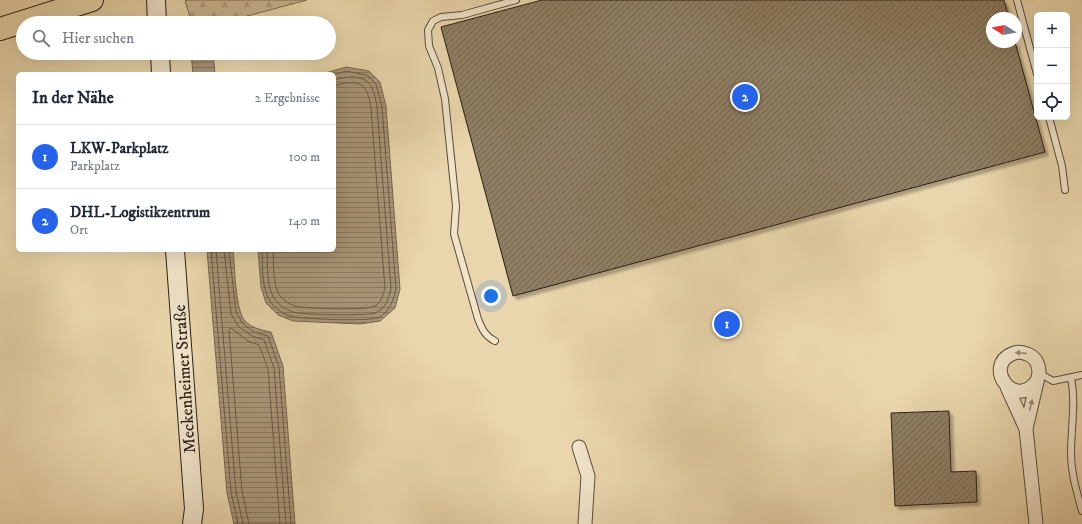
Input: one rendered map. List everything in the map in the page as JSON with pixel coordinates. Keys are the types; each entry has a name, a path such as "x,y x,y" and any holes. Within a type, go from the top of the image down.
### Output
{"highway":[{"path":"41,16 92,0"},
{"path":"0,29 16,24"}],"main road":[{"path":"156,0 157,16"},
{"path":"160,60 161,72"},
{"name":"Meckenheimer Straße","path":"175,252 195,519"}],"street":[{"path":"1026,430 1038,377 1039,366 1030,355 1023,352 1016,352 1005,358 1000,370 1003,381 1026,430 1036,524"},
{"path":"1007,387 1013,390 1027,390 1033,386 1038,377"},
{"path":"580,447 588,476 585,524"}],"lane":[{"path":"495,340 483,331 478,319 454,234 456,206 447,114 438,68 429,46 428,30 433,20 441,17 462,15 516,0"},
{"path":"1017,0 1034,63"},
{"path":"1050,120 1062,166 1065,190"},
{"path":"1038,377 1053,381 1082,376"},
{"path":"1071,378 1074,393 1071,455 1072,475 1082,511"}],"green space":[{"path":"307,0 247,16 190,16 185,1"}],"water":[{"path":"192,60 214,60 215,72 193,72"},
{"path":"346,67 369,71 380,82 386,106 400,289 395,308 380,321 360,324 293,321 278,315 266,303 261,287 258,252 336,252 336,72 329,72"},
{"path":"207,252 233,252 237,298 242,315 245,321 254,327 271,332 283,366 295,524 234,524 227,493"}],"building":[{"path":"542,0 1004,0 1007,12 986,12 986,48 1017,48 1034,112 1034,120 1036,120 1045,152 513,296 441,27"},
{"path":"949,411 951,472 976,471 977,502 895,506 891,413"}],"place":[{"name":"DHL-Logistikzentrum","path":"745,97"},
{"name":"LKW-Parkplatz","path":"727,324"}]}
